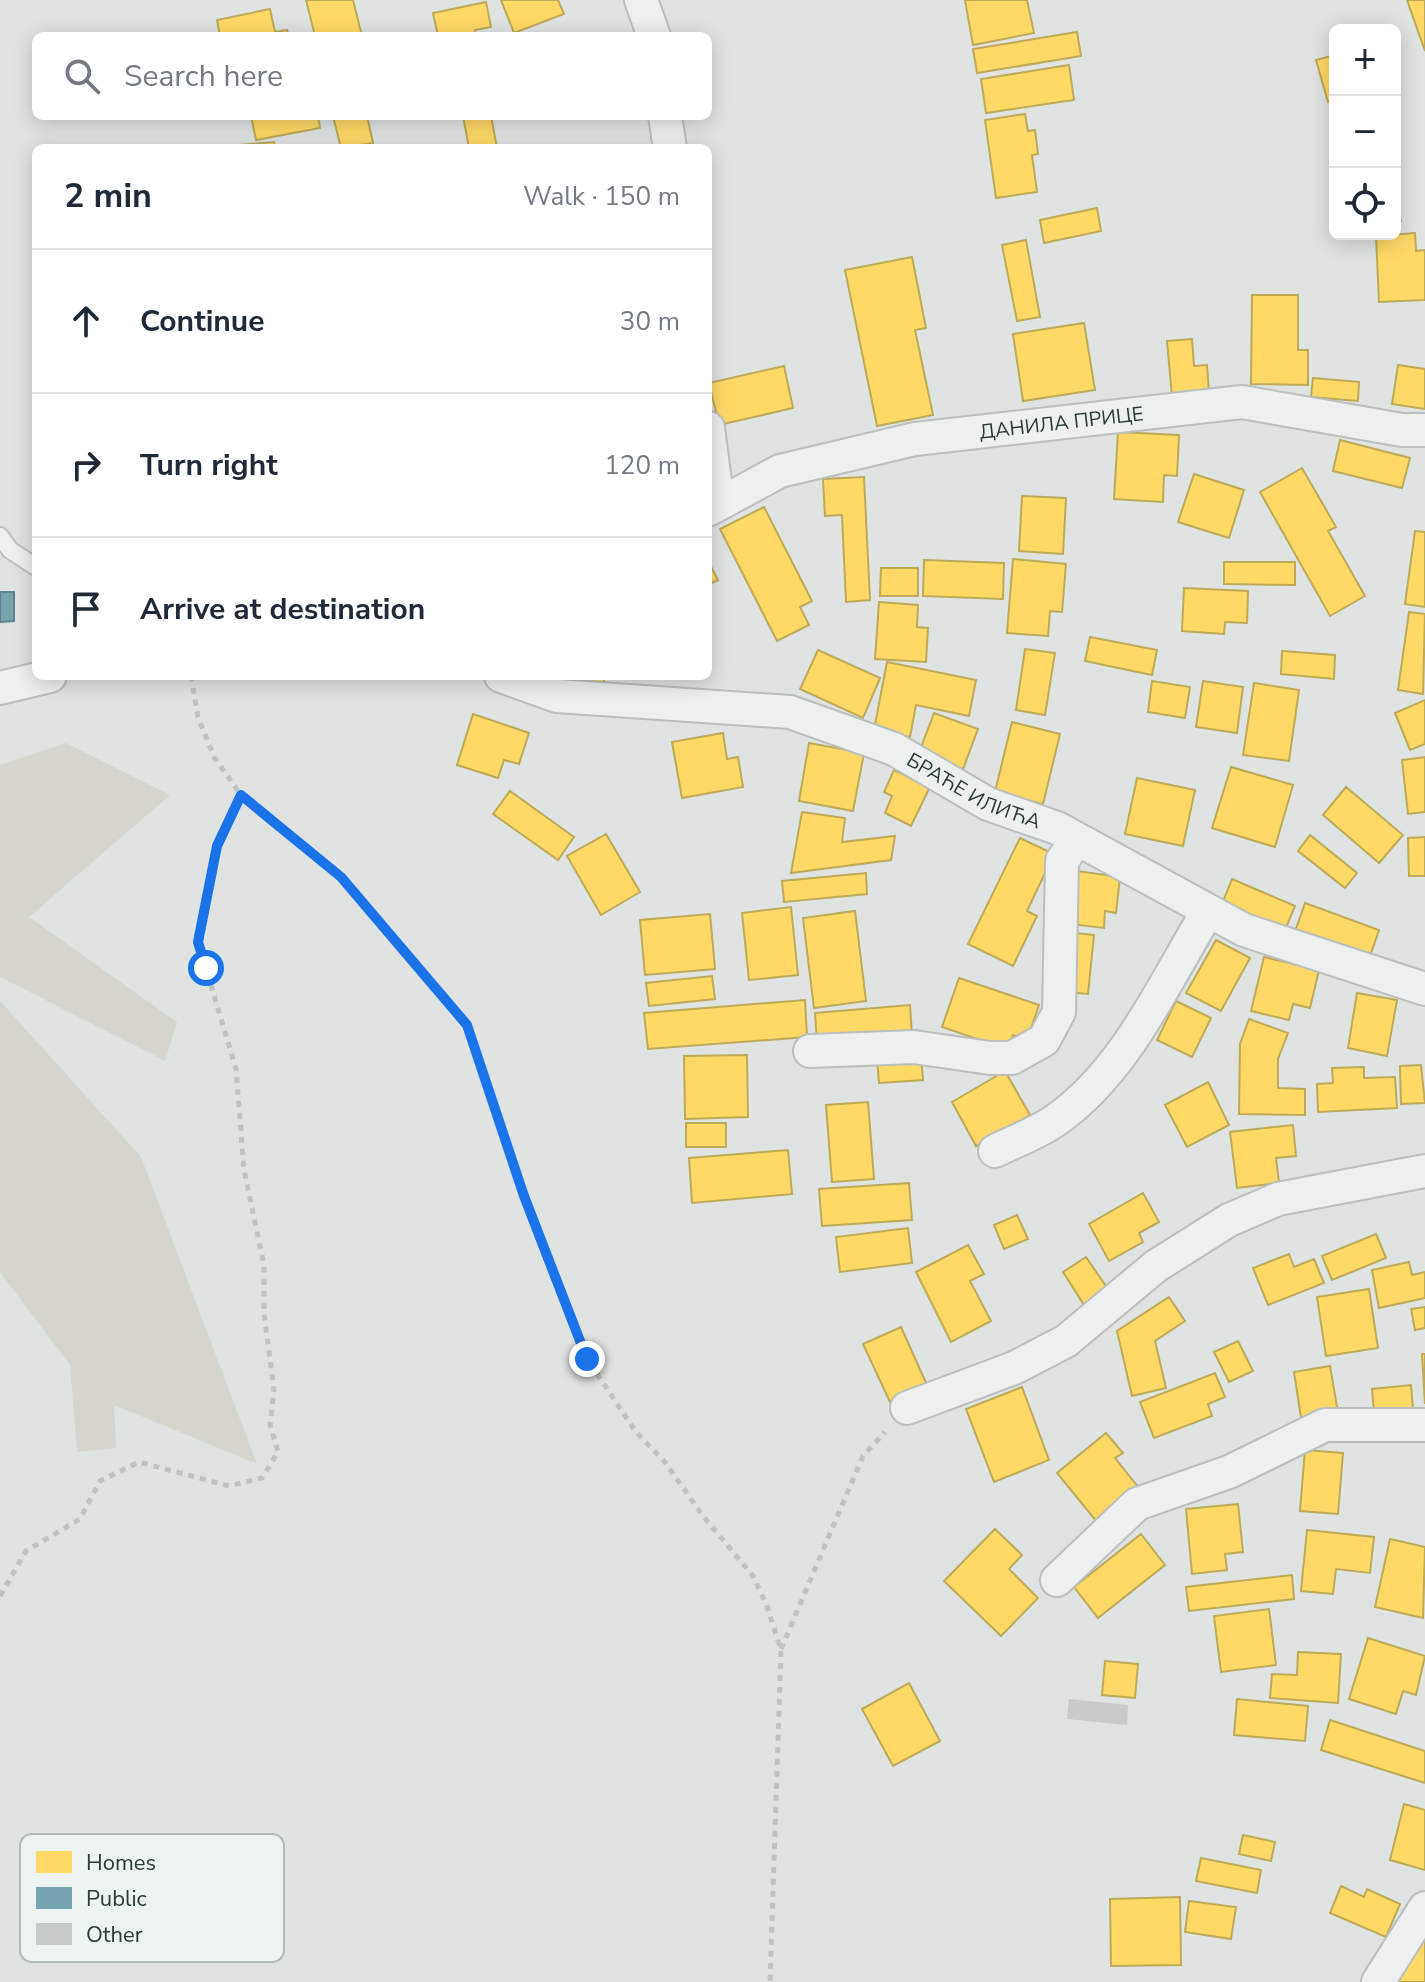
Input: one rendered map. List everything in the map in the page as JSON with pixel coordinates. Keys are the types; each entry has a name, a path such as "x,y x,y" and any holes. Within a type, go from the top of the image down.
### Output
{"street":[{"path":"641,0 653,32"},
{"path":"666,120 669,144"},
{"name":"ДАНИЛА ПРИЦЕ","path":"713,507 780,471 915,439 1242,402 1402,430 1425,430"},
{"path":"0,688 33,680"},
{"name":"БРАЋЕ ИЛИЋА","path":"512,680 557,696 790,712 894,749 988,804 1057,828 1244,930 1425,989"},
{"path":"810,1051 914,1047 990,1058 1012,1058 1044,1040 1059,1012 1062,861 1076,840"},
{"path":"995,1151 1054,1121 1093,1089 1124,1048 1208,911"},
{"path":"907,1408 1014,1368 1066,1341 1156,1266 1229,1220 1278,1199 1425,1171"},
{"path":"1057,1580 1137,1504 1229,1472 1325,1425 1425,1425"},
{"path":"1378,1982 1425,1908"}],"lane":[{"path":"0,536 10,550 32,564"}],"path":[{"path":"192,680 198,717 214,757 241,795 341,877 467,1025 524,1196 587,1359 636,1432 664,1461 703,1516 753,1576 767,1606 781,1650 770,1982"},
{"path":"0,1596 26,1551 80,1519 100,1481 139,1462 229,1486 262,1478 278,1452 270,1424 274,1390 264,1313 264,1265 244,1170 236,1069 198,942 217,846 241,795"},
{"path":"781,1650 863,1456 907,1408"}],"shaded area":[{"path":"66,743 170,795 29,917 177,1022 165,1061 0,977 0,765"},
{"path":"0,1001 141,1157 257,1464 114,1405 116,1448 77,1452 70,1365 0,1272"}],"building: Homes":[{"path":"306,0 353,0 361,32 314,32"},
{"path":"501,0 558,0 564,14 514,32"},
{"path":"965,0 1027,0 1034,33 973,45"},
{"path":"1407,0 1425,0 1425,51"},
{"path":"486,2 491,27 475,32 437,32 433,13"},
{"path":"270,9 275,32 219,32 217,20"},
{"path":"1077,32 1081,56 977,73 973,49"},
{"path":"1329,57 1329,102 1328,102 1316,60"},
{"path":"1069,65 1074,100 986,113 981,79"},
{"path":"1025,114 1028,131 1035,130 1038,154 1032,155 1037,192 996,198 985,120"},
{"path":"252,120 319,120 320,128 256,140"},
{"path":"334,120 368,120 373,143 340,144"},
{"path":"464,120 492,120 496,144 468,144"},
{"path":"1097,208 1101,231 1044,243 1040,220"},
{"path":"1415,233 1416,251 1425,250 1425,300 1379,302 1376,240 1401,240 1401,234"},
{"path":"1026,240 1040,317 1017,321 1002,245"},
{"path":"912,257 926,328 915,330 933,415 877,426 845,270"},
{"path":"1252,295 1298,295 1298,350 1308,350 1308,385 1251,384"},
{"path":"1084,323 1095,390 1023,401 1013,334"},
{"path":"1192,339 1194,366 1207,365 1209,393 1172,396 1167,341"},
{"path":"1398,365 1425,369 1425,409 1392,404"},
{"path":"784,366 793,408 719,425 712,382"},
{"path":"1313,378 1359,382 1358,401 1311,397"},
{"path":"1118,432 1179,435 1177,476 1164,475 1163,502 1114,499"},
{"path":"1340,440 1410,458 1402,488 1333,471"},
{"path":"1302,468 1336,527 1328,531 1365,596 1330,616 1260,492"},
{"path":"1194,474 1244,490 1229,538 1178,522"},
{"path":"864,477 870,600 846,602 842,515 825,516 823,479"},
{"path":"1022,496 1066,498 1063,554 1019,551"},
{"path":"764,507 812,601 800,607 809,625 777,641 720,529"},
{"path":"1415,531 1425,532 1425,607 1405,604"},
{"path":"1013,559 1066,564 1062,612 1050,611 1048,636 1007,633"},
{"path":"924,560 1004,563 1003,599 923,596"},
{"path":"1224,562 1295,562 1295,585 1224,584"},
{"path":"881,568 918,568 918,596 880,596"},
{"path":"712,569 718,580 712,583"},
{"path":"1184,588 1248,591 1247,623 1225,622 1224,634 1182,631"},
{"path":"879,602 918,605 917,627 928,628 926,662 875,659"},
{"path":"1409,612 1425,614 1423,694 1398,690"},
{"path":"1090,637 1157,650 1152,675 1085,661"},
{"path":"1025,649 1055,653 1045,715 1016,710"},
{"path":"818,650 880,678 863,718 800,689"},
{"path":"1282,651 1335,655 1334,679 1281,674"},
{"path":"887,662 976,680 969,716 916,705 910,737 874,730"},
{"path":"561,680 604,680 604,688 561,687"},
{"path":"1152,681 1190,687 1185,718 1148,712"},
{"path":"1203,681 1243,687 1237,733 1196,727"},
{"path":"1254,683 1299,690 1289,761 1243,755"},
{"path":"1425,700 1425,744 1410,750 1395,713"},
{"path":"934,713 978,729 963,769 919,753"},
{"path":"473,714 529,733 519,764 504,760 498,778 457,765"},
{"path":"1012,722 1060,734 1043,804 995,792"},
{"path":"723,733 727,759 738,757 743,787 682,798 672,742"},
{"path":"809,743 864,753 853,811 799,801"},
{"path":"1425,757 1425,812 1408,814 1402,760"},
{"path":"1231,767 1293,785 1275,847 1212,828"},
{"path":"894,770 930,787 911,826 885,813 892,796 884,792"},
{"path":"1137,778 1195,790 1183,846 1125,834"},
{"path":"1346,787 1403,835 1379,863 1323,815"},
{"path":"510,791 574,837 558,860 493,814"},
{"path":"802,812 845,818 842,842 895,836 891,860 791,873"},
{"path":"606,834 640,892 601,915 567,856"},
{"path":"1310,835 1357,873 1345,888 1298,851"},
{"path":"1425,837 1425,876 1409,876 1408,838"},
{"path":"1020,838 1054,854 1027,911 1037,916 1013,966 968,944"},
{"path":"1077,871 1120,877 1116,913 1105,911 1104,928 1070,924"},
{"path":"866,873 867,894 784,902 782,881"},
{"path":"1232,879 1295,906 1285,930 1222,904"},
{"path":"1305,903 1379,930 1369,959 1295,932"},
{"path":"791,907 798,975 749,980 742,913"},
{"path":"855,911 866,1001 814,1008 803,918"},
{"path":"710,914 715,969 645,975 640,920"},
{"path":"1074,933 1094,935 1088,994 1067,992"},
{"path":"1216,940 1250,958 1221,1011 1186,993"},
{"path":"1264,957 1319,970 1310,1008 1293,1004 1289,1020 1251,1011"},
{"path":"712,976 715,999 649,1006 646,983"},
{"path":"959,978 1039,1005 1027,1040 1013,1035 1009,1050 942,1027"},
{"path":"1357,993 1397,1000 1387,1056 1348,1048"},
{"path":"805,1000 807,1037 648,1049 644,1013"},
{"path":"1176,1001 1211,1018 1192,1057 1157,1040"},
{"path":"910,1005 912,1035 817,1042 815,1013"},
{"path":"1249,1019 1288,1033 1278,1059 1278,1088 1305,1089 1305,1115 1239,1114 1240,1044"},
{"path":"747,1055 748,1117 685,1119 684,1056"},
{"path":"921,1056 923,1080 879,1083 877,1059"},
{"path":"1421,1065 1425,1103 1401,1104 1400,1066"},
{"path":"1364,1067 1364,1078 1395,1077 1397,1108 1318,1112 1317,1084 1333,1083 1332,1068"},
{"path":"1005,1071 1030,1115 976,1146 952,1102"},
{"path":"1208,1082 1229,1125 1187,1147 1165,1105"},
{"path":"868,1102 874,1179 832,1182 826,1105"},
{"path":"686,1123 726,1123 726,1147 686,1147"},
{"path":"1293,1125 1296,1156 1276,1158 1279,1183 1237,1188 1230,1132"},
{"path":"788,1150 792,1194 692,1203 689,1158"},
{"path":"909,1183 912,1220 822,1226 819,1189"},
{"path":"1143,1193 1159,1222 1139,1233 1143,1242 1109,1261 1089,1224"},
{"path":"1017,1215 1028,1239 1004,1249 994,1225"},
{"path":"908,1228 912,1263 840,1272 836,1237"},
{"path":"1376,1234 1386,1258 1332,1280 1322,1256"},
{"path":"968,1245 984,1274 970,1281 991,1321 951,1342 916,1272"},
{"path":"1289,1254 1294,1267 1314,1259 1324,1283 1268,1305 1253,1268"},
{"path":"1086,1257 1110,1292 1086,1308 1063,1272"},
{"path":"1409,1262 1412,1275 1425,1272 1425,1298 1379,1308 1372,1270"},
{"path":"1369,1289 1378,1348 1326,1356 1317,1297"},
{"path":"1169,1297 1185,1321 1155,1341 1166,1388 1132,1396 1117,1331"},
{"path":"1425,1307 1425,1328 1415,1330 1411,1309"},
{"path":"901,1327 927,1385 890,1402 863,1344"},
{"path":"1238,1341 1253,1371 1229,1382 1214,1352"},
{"path":"1422,1354 1425,1354 1425,1404"},
{"path":"1330,1366 1339,1418 1302,1424 1294,1372"},
{"path":"1215,1373 1225,1397 1208,1404 1212,1416 1154,1438 1140,1402"},
{"path":"1411,1385 1413,1409 1374,1412 1372,1389"},
{"path":"1022,1387 1049,1460 994,1482 966,1409"},
{"path":"1106,1433 1123,1453 1115,1458 1139,1488 1097,1522 1057,1473"},
{"path":"1305,1450 1343,1453 1338,1514 1300,1511"},
{"path":"1238,1504 1243,1552 1225,1554 1227,1570 1192,1574 1186,1509"},
{"path":"995,1529 1022,1555 1009,1569 1038,1598 1001,1636 944,1581"},
{"path":"1307,1530 1374,1537 1370,1573 1336,1569 1333,1594 1301,1591"},
{"path":"1141,1534 1165,1565 1098,1618 1074,1587"},
{"path":"1390,1539 1425,1547 1423,1618 1375,1607"},
{"path":"1292,1575 1294,1599 1189,1611 1186,1587"},
{"path":"1269,1609 1276,1665 1221,1672 1214,1616"},
{"path":"1368,1638 1425,1656 1416,1695 1403,1691 1396,1714 1349,1699"},
{"path":"1298,1652 1341,1654 1338,1703 1270,1698 1272,1674 1297,1675"},
{"path":"1105,1661 1138,1664 1135,1698 1102,1695"},
{"path":"909,1683 940,1741 893,1766 862,1709"},
{"path":"1237,1699 1308,1706 1305,1741 1234,1735"},
{"path":"1330,1720 1425,1751 1425,1783 1321,1750"},
{"path":"1404,1804 1425,1810 1425,1870 1390,1860"},
{"path":"1243,1835 1275,1842 1271,1861 1239,1854"},
{"path":"1201,1858 1261,1870 1257,1893 1196,1881"},
{"path":"1341,1886 1364,1897 1367,1889 1400,1904 1386,1937 1330,1913"},
{"path":"1180,1897 1181,1965 1111,1966 1110,1899"},
{"path":"1189,1901 1236,1907 1231,1939 1185,1932"},
{"path":"1425,1934 1425,1982 1398,1982"}],"building: Public":[{"path":"0,592 14,592 14,621 0,622"}],"building: Other":[{"path":"1069,1699 1128,1705 1127,1725 1067,1719"}],"route":[{"path":"206,968 198,942 217,846 241,795 316,853 341,877 467,1025 477,1046 524,1196 587,1359"}]}
